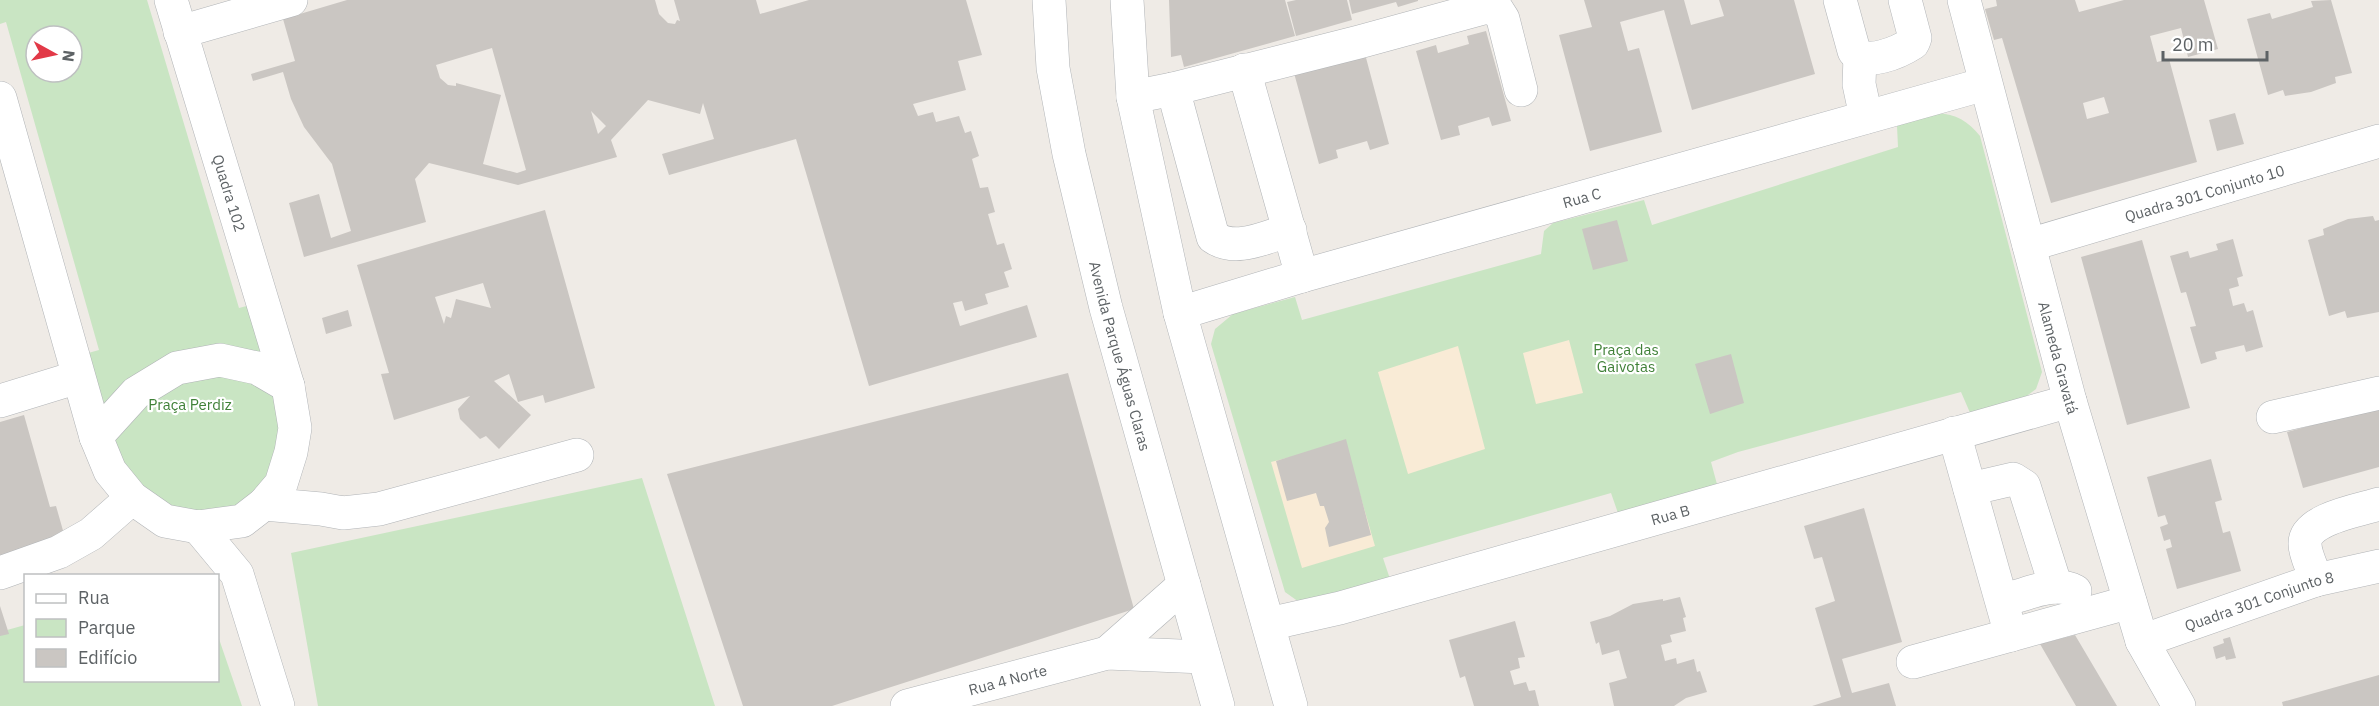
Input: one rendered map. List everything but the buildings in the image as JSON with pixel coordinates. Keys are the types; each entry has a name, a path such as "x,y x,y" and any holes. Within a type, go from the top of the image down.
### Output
{"street":[{"name":"Quadra 102","path":"171,0 288,386 295,428 291,452 280,484 253,513 237,574"},
{"path":"180,32 291,0"},
{"name":"Avenida Parque Águas Claras","path":"1048,0 1053,68 1072,165 1106,308 1218,706"},
{"path":"1127,0 1133,97 1180,313 1291,706"},
{"path":"1840,0 1854,51 1860,57 1870,60 1913,43 1915,38 1905,0"},
{"name":"Alameda Gravatá","path":"1964,0 2070,401 2130,602 2142,641 2179,706"},
{"path":"1133,97 1359,42 1484,8 1496,8 1503,19 1521,90"},
{"path":"1860,57 1860,84 1866,117"},
{"path":"1244,70 1302,276"},
{"name":"Rua C","path":"1180,313 1302,276 1985,84"},
{"path":"1173,89 1208,226 1213,237 1222,243 1238,245 1290,230"},
{"path":"0,98 96,437 110,471 132,498 165,521 198,527 253,513 321,508 343,513 379,509 577,455"},
{"name":"Quadra 301 Conjunto 10","path":"2029,245 2379,141"},
{"path":"96,437 136,393 177,368 220,360 257,368 288,386"},
{"path":"0,400 78,377"},
{"path":"2273,417 2379,393"},
{"name":"Rua B","path":"1269,624 1351,604 2070,401"},
{"path":"1954,433 2012,635"},
{"path":"291,452 321,508"},
{"path":"1970,489 2013,479 2024,486 2056,587"},
{"path":"0,573 59,552 91,534 132,498"},
{"path":"2316,580 2304,543 2309,530 2321,522 2379,504"},
{"name":"Quadra 102","path":"198,527 237,574 278,706"},
{"name":"Quadra 301 Conjunto 8","path":"2142,641 2316,580 2379,566"},
{"name":"Rua 4 Norte","path":"1107,653 1184,585"},
{"path":"2002,601 2056,587 2074,590 2085,597 2098,612"},
{"path":"1913,662 2130,602"},
{"name":"Rua 4 Norte","path":"907,706 1107,653 1204,657"}],"green space":[{"name":"Praça Perdiz","path":"0,0 147,0 239,308 262,302 295,428 242,521 132,498 74,357 99,350 6,22 0,24"},
{"name":"Praça das Gaivotas","path":"1937,113 1961,119 1980,136 2042,372 2036,389 2020,401 1971,415 1961,392 1738,452 1711,462 1718,488 1619,516 1611,493 1383,558 1391,582 1299,602 1285,592 1211,344 1215,329 1233,314 1295,297 1302,320 1541,254 1544,231 1553,223 1644,200 1652,225 1898,147 1897,126"},
{"path":"642,478 715,706 318,706 291,553"},
{"path":"24,625 24,682 219,682 219,639 242,706 0,706 0,632"}],"sand":[{"path":"1569,340 1583,393 1536,404 1523,353"},
{"path":"1458,346 1485,449 1408,474 1378,372"},
{"path":"1345,443 1375,546 1302,568 1271,462"}]}
